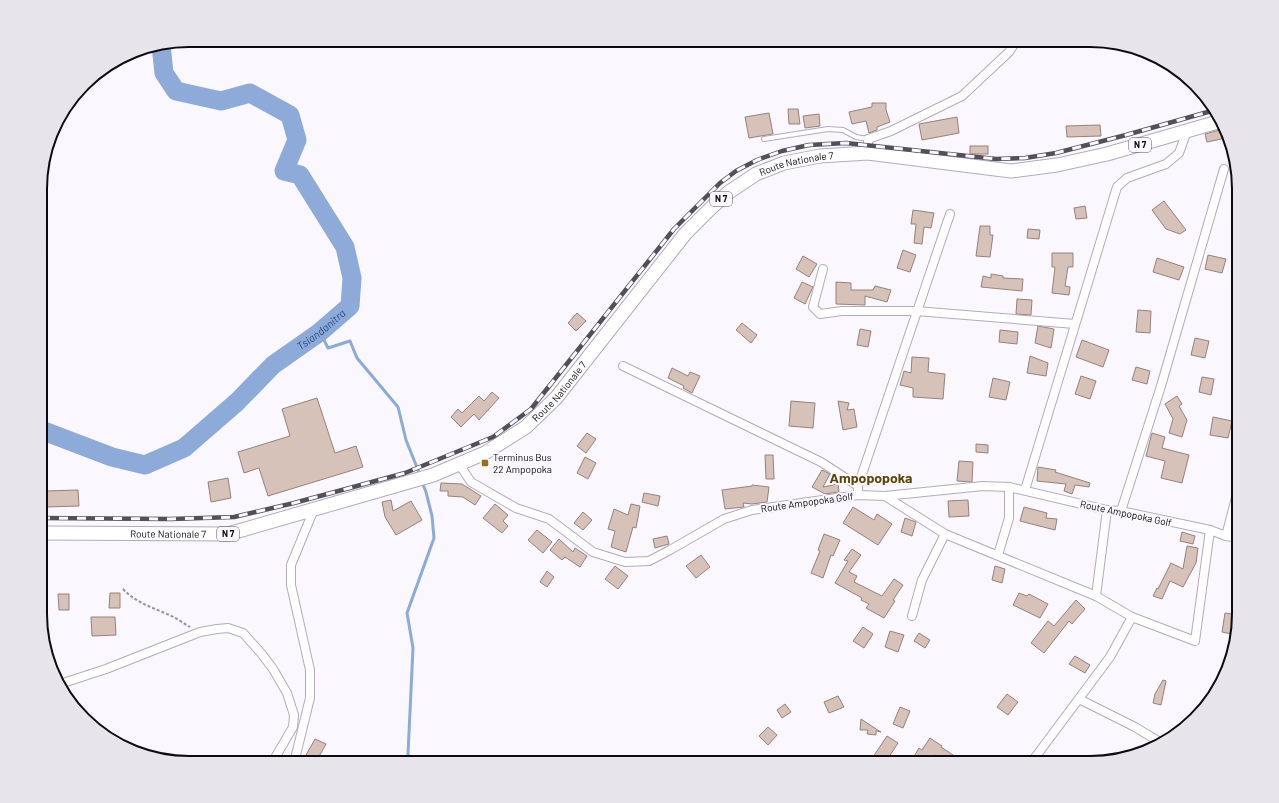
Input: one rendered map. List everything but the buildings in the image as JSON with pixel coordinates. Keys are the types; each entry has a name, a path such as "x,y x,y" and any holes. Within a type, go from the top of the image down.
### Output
{"main road":[{"name":"Route Nationale 7","path":"47,533 228,534 433,475 484,453 526,427 556,398 686,234 713,206 729,192 756,174 784,163 820,156 868,153 1011,171 1057,165 1107,154 1215,123"}],"street":[{"path":"868,153 868,139 891,131 962,96 1012,47"},
{"path":"1025,490 1117,187 1128,178 1166,164 1179,152 1187,131"},
{"path":"1121,511 1161,386 1224,169"},
{"path":"623,366 821,462 858,490 916,311 950,214"},
{"path":"823,269 813,307 820,314 842,311 916,311 1075,324"},
{"name":"Route Ampopoka Golf","path":"459,464 471,482 516,508 549,519 593,552 625,562 649,561 724,519 752,510 858,490 885,496 983,486 1009,487 1107,510 1121,511 1210,530 1232,537"},
{"path":"998,555 1009,518 1009,487"},
{"path":"885,496 945,534 1096,596 1132,617 1195,641 1210,530"},
{"path":"296,756 310,698 310,670 291,586 291,565 314,509"},
{"path":"1096,596 1107,510"},
{"path":"1226,536 1232,513"},
{"path":"912,616 922,580 945,534"},
{"path":"1036,756 1110,657 1132,617"},
{"path":"65,682 106,669 200,632 228,628 243,634 261,652 287,693 294,715 293,727 276,756"},
{"path":"1079,699 1135,727 1156,740"}],"lane":[{"path":"764,139 828,129 843,130 856,137 868,139"}],"path":[{"path":"123,589 131,598 168,614 200,632"}],"waterway":[{"name":"Tsiandanitra","path":"47,432 112,457 145,465 184,448 237,402 273,365 320,332 350,306 352,278 345,247 300,175 284,171 297,140 290,115 250,93 221,101 176,91 164,73 162,50"},
{"path":"320,332 328,348 350,341 357,358 398,407 406,440 420,475"},
{"path":"408,756 413,648 407,613 434,538 432,516 422,482"}],"railway":[{"path":"47,518 171,519 234,517 294,503 405,473 493,437 531,409 674,229 720,183 736,171 757,160 782,151 809,145 846,143 996,159 1025,158 1056,153 1209,112"}],"place":[{"name":"Terminus Bus 22 Ampopoka","path":"485,463"}],"district":[{"name":"Ampopopoka","path":"871,478"}]}
